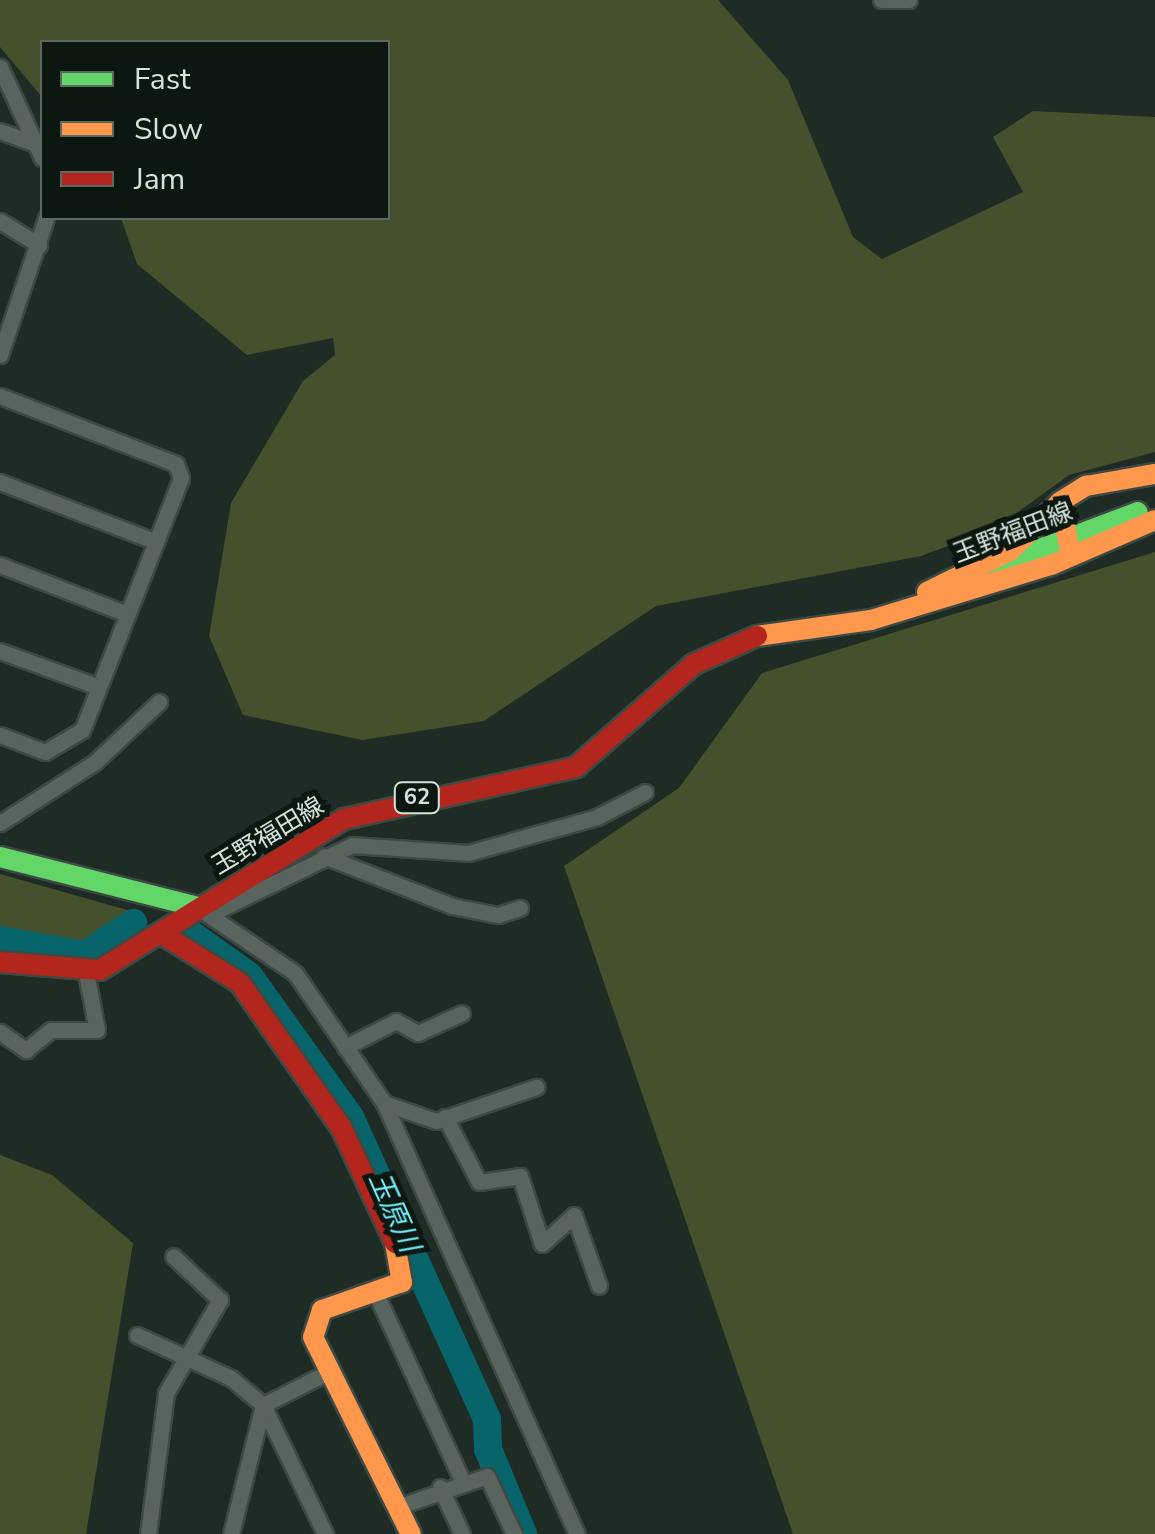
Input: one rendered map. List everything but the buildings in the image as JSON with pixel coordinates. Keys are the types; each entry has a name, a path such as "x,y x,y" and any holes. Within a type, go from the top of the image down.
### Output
{"main road":[{"path":"927,592 1010,550 1060,502 1086,486 1155,474"},
{"path":"1060,502 1069,548"},
{"name":"玉野福田線","path":"831,624 1069,548 1155,505"},
{"name":"玉野福田線","path":"86,973 206,910 311,834 380,806 576,767 694,664 747,637 831,624 1155,520"},
{"path":"0,857 206,910"},
{"path":"162,934 240,983 341,1128 405,1265 402,1282 322,1310 313,1337 411,1534"},
{"path":"0,962 86,973"}],"street":[{"path":"881,0 909,0"},
{"path":"0,67 40,150"},
{"path":"0,130 40,151"},
{"path":"0,354 7,312 40,245 46,220"},
{"path":"0,221 40,245"},
{"path":"0,396 176,464 181,478 82,730 59,750 0,736"},
{"path":"0,482 156,542"},
{"path":"0,564 128,614"},
{"path":"0,651 98,687"},
{"path":"0,823 96,762 159,702"},
{"path":"206,910 324,856 374,840 468,853 598,817 645,792"},
{"path":"324,856 452,906 508,915 520,908"},
{"path":"206,910 294,972 384,1102 577,1534"},
{"path":"0,1032 26,1050 51,1030 96,1030 86,973"},
{"path":"345,1048 396,1020 418,1033 462,1012"},
{"path":"384,1102 426,1120 536,1087"},
{"path":"445,1117 480,1182 520,1176 542,1244 574,1214 599,1286"},
{"path":"148,1534 166,1393 220,1300 173,1256"},
{"path":"376,1294 462,1480"},
{"path":"137,1335 185,1357 263,1405 325,1534"},
{"path":"231,1534 263,1405 328,1372"},
{"path":"397,1507 440,1487 487,1476 514,1534"},
{"path":"440,1487 462,1534"}],"green space":[{"path":"0,0 718,0 788,80 853,237 882,259 1023,192 993,137 1033,111 1155,117 1155,452 1069,475 996,528 921,556 656,606 484,721 362,740 243,715 209,636 231,503 303,381 335,355 333,338 247,355 137,264 122,220 390,220 390,40 40,40 40,95 0,47"},
{"path":"1155,552 1155,1534 793,1534 564,866 679,788 762,673"},
{"path":"0,874 138,913 137,937 97,961 34,959 0,945"},
{"path":"0,1155 52,1175 133,1243 86,1534 0,1534"}],"waterway":[{"name":"玉原川","path":"0,940 85,955 133,923"},
{"name":"玉原川","path":"192,935 249,976 350,1117 487,1419 488,1449 523,1534"}],"traffic: fast":[{"path":"957,580 1138,512"},
{"path":"0,857 197,907"}],"traffic: slow":[{"path":"1071,555 1060,502 1086,486 1155,474"},
{"path":"927,592 1010,551 1060,502"},
{"path":"757,636 871,620 1051,565 1155,520"},
{"path":"395,1243 402,1282 322,1310 313,1337 411,1534"}],"traffic: jam":[{"path":"0,962 100,970 344,819 576,767 694,664 757,636"},
{"path":"162,934 240,983 341,1127 395,1243"}]}
